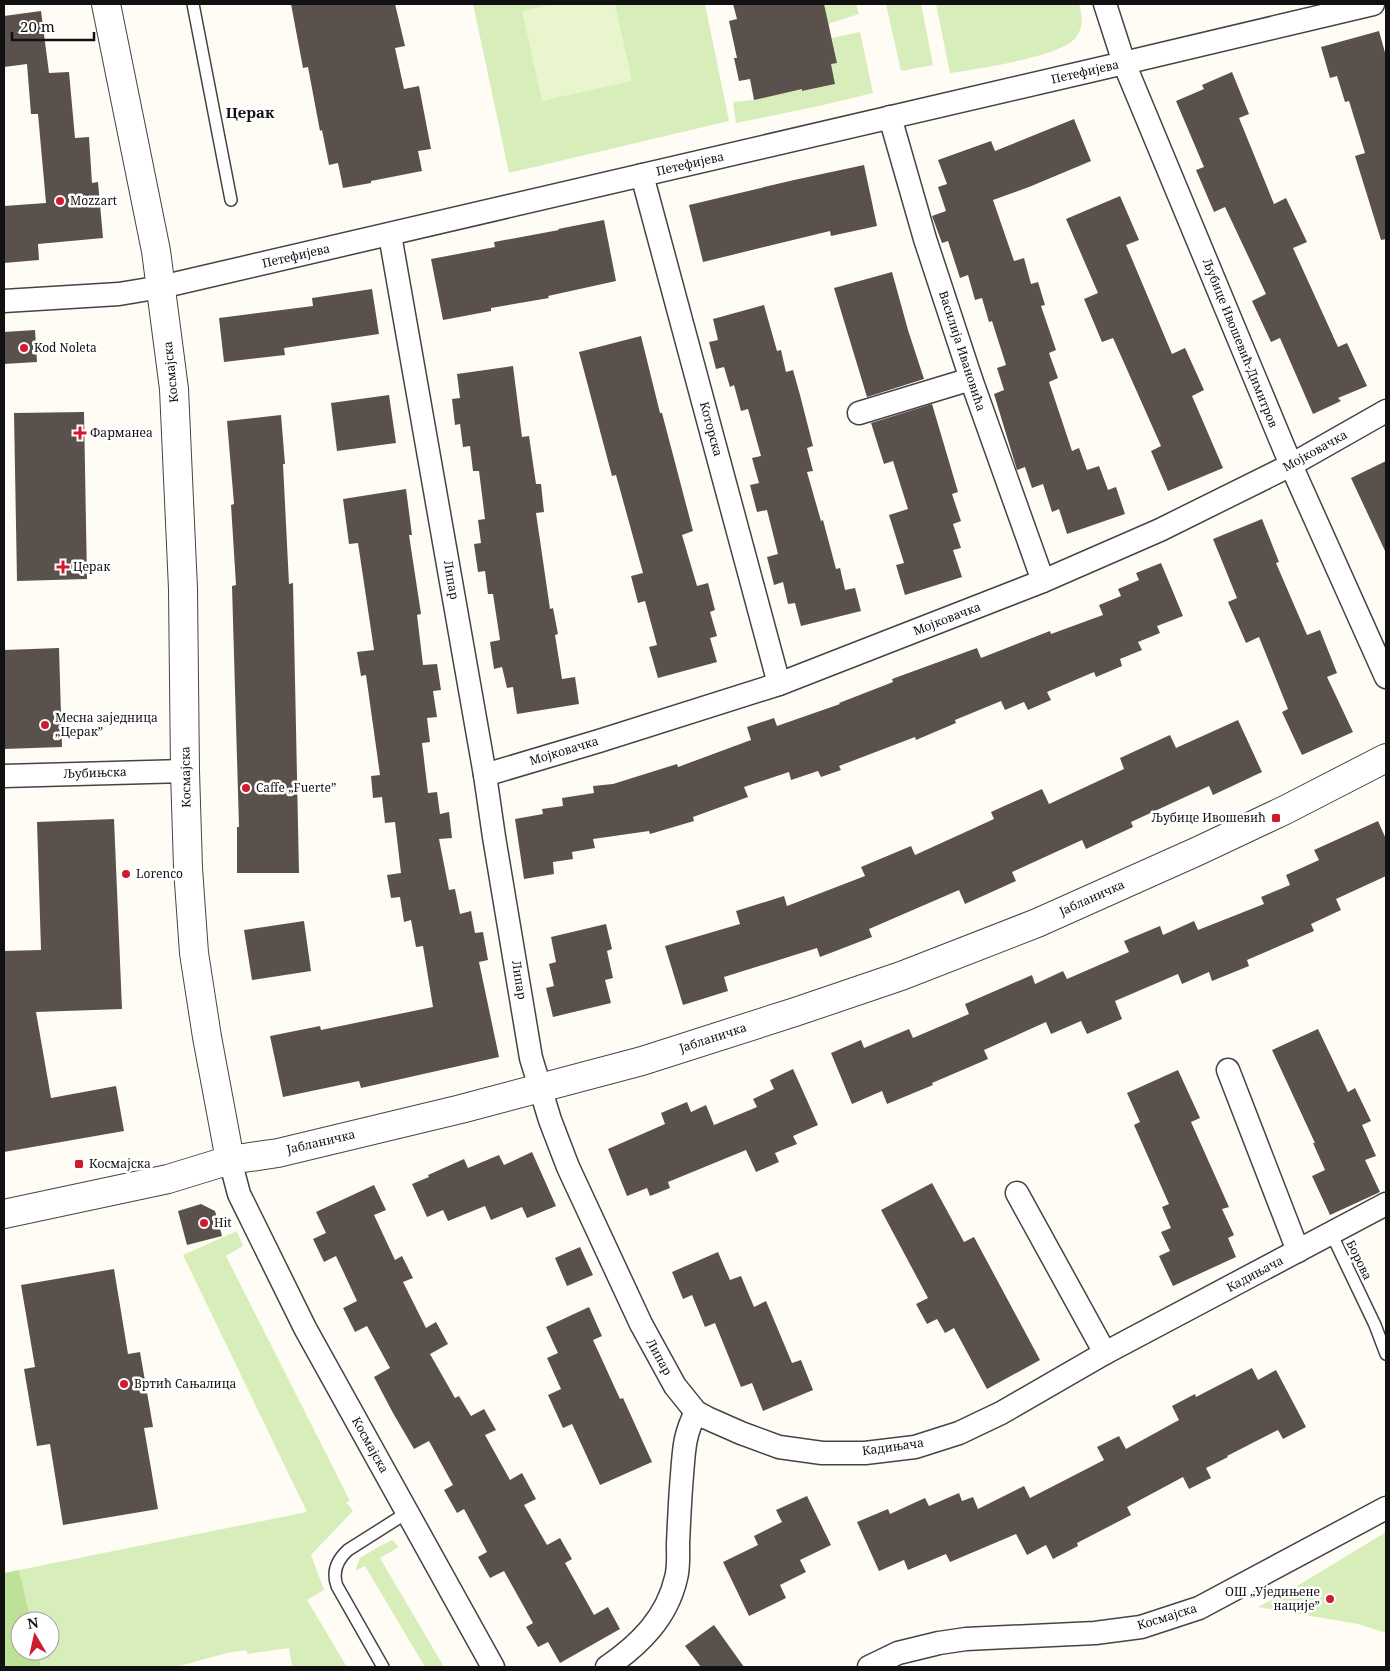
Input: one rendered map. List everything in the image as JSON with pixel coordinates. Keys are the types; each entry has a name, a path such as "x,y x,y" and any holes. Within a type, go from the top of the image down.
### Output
{"street":[{"name":"Космајска","path":"106,4 156,251 174,389 183,589 188,868 194,952 207,1037 230,1160 239,1194 305,1328 493,1667"},
{"name":"Љубице Ивошевић-Димитров","path":"1105,4 1124,63 1291,466 1386,677"},
{"name":"Петефијева","path":"4,301 119,294 161,287 1373,4"},
{"name":"Василија Ивановића","path":"890,117 925,240 971,379 1043,581"},
{"name":"Которска","path":"642,175 780,684"},
{"name":"Липар","path":"390,235 486,774 494,837 532,1058 550,1120 568,1167 621,1283 675,1386 696,1412"},
{"path":"859,413 971,379"},
{"name":"Мојковачка","path":"486,774 599,741 780,684 1043,581 1160,530 1291,466 1386,411"},
{"name":"Јабланичка","path":"4,1214 168,1179 230,1160 278,1152 540,1088 642,1061 804,1009 901,976 1019,930 1198,851 1285,810 1386,758"},
{"name":"Љубињска","path":"4,776 186,771"},
{"name":"Кадињача","path":"1228,1070 1298,1251"},
{"path":"1018,1194 1105,1353"},
{"name":"Кадињача","path":"696,1412 740,1433 779,1447 822,1454 915,1447 958,1433 1001,1413 1105,1353 1386,1204"},
{"path":"607,1667 629,1652 647,1634 672,1594 677,1576 679,1506 684,1440 696,1412"},
{"name":"Космајска","path":"869,1667 898,1653 948,1642 1004,1637 1095,1633 1141,1627 1200,1608 1386,1508"}],"lane":[{"path":"193,4 231,200"},
{"name":"Борова","path":"1331,1233 1375,1325 1386,1354"},
{"path":"383,1667 337,1586 334,1578 335,1568 340,1558 348,1550 408,1512"}],"green space":[{"path":"473,4 705,4 729,121 509,173"},
{"path":"554,4 615,4 632,81 542,101 522,11"},
{"path":"824,4 856,4 859,14 828,24"},
{"path":"886,4 921,4 933,65 901,71"},
{"path":"936,4 1079,4 1082,24 1077,36 1069,43 1055,50 1018,61 950,73"},
{"path":"860,32 873,93 736,123 733,102 754,100 798,74 803,91 835,84 831,64 837,62 832,38"},
{"path":"237,1231 243,1246 226,1256 350,1501 346,1502 353,1511 311,1555 324,1590 307,1600 347,1667 292,1667 289,1648 248,1654 246,1650 227,1653 176,1667 41,1667 40,1661 60,1661 60,1611 29,1611 19,1570 307,1512 183,1255"},
{"path":"1386,1532 1386,1633 1358,1624 1258,1607 1289,1591"},
{"path":"392,1540 399,1547 380,1558 444,1667 425,1667 365,1566 355,1571 360,1558"},
{"path":"19,1570 29,1611 10,1611 10,1661 40,1661 41,1667 4,1667 4,1573"}],"building":[{"path":"291,4 395,4 405,46 395,48 404,89 419,86 431,149 418,151 422,171 343,188 338,163 329,165 322,130 320,131 308,67 303,68"},
{"path":"733,4 824,4 837,63 831,64 835,84 754,100 750,79 739,81 734,58 737,58 729,21 737,19"},
{"path":"41,11 49,73 69,72 75,138 89,137 92,183 98,182 103,238 38,244 39,260 4,263 4,206 46,203 38,114 31,114 27,64 4,67 4,16"},
{"path":"1379,31 1386,56 1386,239 1381,240 1355,156 1365,153 1349,101 1345,102 1337,76 1330,78 1321,47"},
{"path":"1232,72 1249,114 1239,118 1274,204 1286,198 1307,242 1293,248 1338,347 1347,343 1367,386 1338,398 1341,401 1313,414 1280,338 1271,342 1252,301 1266,294 1225,207 1214,212 1196,170 1204,167 1176,101 1204,89 1202,85"},
{"path":"1074,119 1091,161 993,200 1014,261 1024,258 1031,284 1038,282 1045,305 1041,306 1056,350 1049,353 1058,378 1049,382 1072,451 1079,448 1087,470 1099,466 1108,490 1116,487 1125,514 1067,534 1059,509 1052,512 1043,484 1032,488 1025,467 1017,470 994,394 1004,390 997,368 1006,365 992,321 989,322 982,298 975,300 968,275 960,278 948,241 942,243 932,216 946,211 938,187 947,184 938,160 991,141 995,151"},
{"path":"864,165 877,226 831,236 830,231 703,262 689,205"},
{"path":"1120,196 1139,240 1126,245 1172,354 1185,348 1204,390 1192,396 1223,468 1168,491 1151,451 1161,446 1113,338 1102,342 1084,299 1098,293 1066,219"},
{"path":"604,220 616,281 548,296 549,298 491,308 491,311 443,320 431,259 495,247 494,242"},
{"path":"892,272 924,379 867,397 834,288"},
{"path":"372,289 379,334 284,348 285,355 224,362 219,318 313,306 312,298"},
{"path":"764,305 777,351 781,350 786,372 793,370 800,395 813,446 807,448 813,471 807,472 821,521 823,520 836,569 840,568 845,590 855,588 861,611 801,626 795,603 788,604 783,582 774,585 767,557 778,554 767,510 757,512 750,485 759,483 752,458 761,456 748,409 741,411 734,385 730,387 724,367 716,369 709,342 718,340 713,319"},
{"path":"35,330 37,362 4,364 4,332"},
{"path":"641,336 693,531 682,535 697,586 708,583 715,610 710,612 717,636 710,638 717,662 658,678 649,647 657,645 645,601 638,603 631,576 643,573 616,475 612,476 579,352"},
{"path":"513,366 522,437 529,436 536,484 541,484 544,512 536,513 550,609 553,608 558,634 555,635 562,679 575,677 579,704 517,714 513,687 507,688 502,667 494,669 490,642 500,640 493,594 488,594 485,571 478,572 474,544 481,543 478,520 485,519 479,471 473,471 470,446 463,447 460,424 455,425 452,399 460,398 457,374"},
{"path":"389,395 396,443 337,451 331,403"},
{"path":"932,404 958,492 952,494 961,521 953,524 961,548 953,550 962,577 905,595 896,565 904,563 889,515 908,509 893,461 884,464 871,423"},
{"path":"84,412 87,579 17,581 14,413"},
{"path":"281,415 285,464 283,464 289,584 293,583 299,873 237,873 237,827 239,827 232,586 236,585 231,505 234,504 227,421"},
{"path":"1386,461 1386,553 1351,478"},
{"path":"406,489 412,535 409,535 421,614 417,615 423,665 437,664 441,690 433,691 437,717 427,718 430,742 422,743 428,793 437,792 440,814 449,812 452,838 439,839 449,890 455,889 460,914 471,911 475,933 483,932 488,960 479,962 499,1057 361,1088 359,1081 283,1097 270,1036 320,1026 321,1030 433,1007 423,946 416,947 411,920 404,922 400,897 391,898 387,875 401,873 395,822 385,823 382,797 373,798 371,776 380,775 366,675 361,676 357,652 374,650 358,543 349,544 343,499"},
{"path":"1262,519 1279,562 1276,563 1307,635 1320,630 1337,673 1327,677 1353,732 1302,755 1282,712 1288,709 1259,637 1246,643 1228,602 1237,598 1213,539"},
{"path":"1161,563 1183,616 1157,626 1160,633 1138,642 1142,650 1120,659 1122,666 1096,677 1094,672 1047,692 1051,700 1028,710 1024,702 1005,710 1001,701 955,720 956,723 916,740 915,737 839,766 841,770 821,777 818,771 791,780 789,772 744,787 748,797 693,817 694,821 650,834 649,831 593,839 595,848 572,852 573,859 553,862 554,874 524,879 515,819 543,814 542,809 563,806 562,798 594,793 593,786 613,784 677,764 678,767 751,740 747,727 774,718 777,726 840,704 893,682 892,679 977,648 981,658 1050,631 1051,634 1103,615 1099,605 1121,596 1118,589 1139,580 1136,573"},
{"path":"59,648 62,747 4,749 4,650"},
{"path":"1238,720 1262,772 1213,795 1209,786 1131,822 1133,827 1086,849 1082,840 1012,872 1016,881 965,904 959,890 869,929 872,937 820,957 817,948 724,977 728,991 683,1005 665,946 740,924 736,911 784,896 787,906 865,876 861,867 911,846 915,855 994,819 991,812 1042,789 1049,804 1124,769 1120,758 1170,735 1176,748"},
{"path":"114,819 122,1009 36,1012 51,1098 116,1086 124,1131 4,1152 4,951 41,950 37,822"},
{"path":"1378,821 1386,839 1386,876 1336,899 1341,910 1311,924 1314,931 1247,960 1249,966 1212,981 1209,972 1182,984 1178,974 1115,1001 1122,1019 1087,1034 1081,1021 1051,1034 1046,1022 984,1050 988,1059 932,1083 933,1085 887,1104 882,1091 852,1104 831,1053 861,1040 864,1048 909,1029 913,1038 969,1014 965,1004 1032,975 1035,984 1063,971 1067,979 1129,952 1124,941 1160,926 1163,935 1194,921 1198,930 1264,904 1261,897 1290,885 1286,875 1319,860 1314,850"},
{"path":"304,921 311,971 252,980 244,930"},
{"path":"606,924 612,949 607,951 613,978 605,980 611,1003 553,1017 546,988 554,986 549,964 556,962 551,937"},
{"path":"1318,1029 1348,1092 1355,1088 1371,1121 1362,1125 1376,1156 1365,1160 1380,1192 1330,1215 1312,1176 1325,1170 1313,1143 1315,1143 1272,1050"},
{"path":"793,1069 818,1125 793,1136 797,1144 775,1153 779,1162 756,1172 746,1150 668,1182 670,1188 650,1196 647,1188 627,1196 608,1149 665,1124 661,1113 687,1102 691,1112 706,1105 714,1125 757,1107 753,1099 774,1089 770,1080"},
{"path":"1178,1070 1200,1118 1191,1122 1229,1207 1222,1209 1234,1235 1228,1238 1236,1257 1173,1286 1159,1256 1170,1251 1161,1232 1171,1228 1162,1207 1169,1204 1134,1125 1140,1122 1127,1093"},
{"path":"532,1152 556,1206 527,1218 522,1207 491,1220 485,1206 448,1221 443,1210 427,1217 412,1184 464,1159 468,1168 499,1155 504,1165"},
{"path":"932,1183 964,1242 974,1237 1040,1360 987,1389 954,1328 945,1333 937,1319 927,1324 916,1304 928,1298 881,1210"},
{"path":"374,1185 386,1210 374,1215 395,1260 402,1256 413,1278 403,1282 426,1328 436,1322 448,1344 430,1354 455,1398 459,1396 471,1416 484,1409 496,1430 485,1435 510,1480 522,1473 536,1499 524,1505 547,1545 560,1538 572,1559 565,1563 594,1615 608,1607 620,1629 560,1663 548,1642 538,1647 526,1627 533,1623 504,1571 490,1578 478,1557 487,1552 464,1509 457,1513 444,1490 453,1485 429,1441 414,1449 393,1413 374,1377 390,1368 367,1326 355,1332 343,1308 357,1301 336,1256 324,1262 313,1239 326,1233 316,1212"},
{"path":"201,1204 215,1211 222,1236 187,1245 178,1211"},
{"path":"580,1247 593,1275 567,1286 555,1258"},
{"path":"718,1252 730,1280 741,1276 754,1307 766,1301 792,1363 801,1360 813,1390 763,1411 752,1383 741,1387 715,1323 705,1327 692,1295 683,1299 672,1272"},
{"path":"114,1269 128,1354 140,1352 153,1427 144,1428 158,1509 63,1525 50,1444 37,1446 24,1369 35,1367 21,1285"},
{"path":"589,1307 602,1336 593,1340 620,1399 623,1398 652,1462 600,1485 572,1424 563,1428 548,1395 561,1389 547,1358 558,1353 546,1327"},
{"path":"1252,1368 1258,1380 1276,1370 1306,1427 1283,1439 1278,1430 1227,1456 1206,1468 1211,1478 1189,1489 1183,1477 1127,1507 1131,1515 1077,1543 1078,1546 1053,1559 1046,1545 1027,1555 1016,1534 950,1562 946,1554 908,1570 904,1560 879,1571 857,1522 888,1509 890,1514 925,1498 929,1506 959,1493 962,1501 973,1497 978,1509 1024,1486 1030,1498 1104,1460 1097,1447 1119,1436 1126,1449 1179,1420 1172,1406 1195,1394 1196,1397"},
{"path":"807,1496 831,1545 800,1560 806,1572 780,1585 786,1598 749,1616 723,1562 758,1545 754,1536 782,1522 776,1510"},
{"path":"714,1625 744,1667 701,1667 685,1646"}],"place":[{"name":"Mozzart","path":"60,201"},
{"name":"Kod Noleta","path":"24,348"},
{"name":"Фарманеа","path":"80,433"},
{"name":"Церак","path":"63,567"},
{"name":"Месна заједница „Церак”","path":"45,725"},
{"name":"Caffe „Fuerte”","path":"246,788"},
{"name":"Љубице Ивошевић","path":"1276,818"},
{"name":"Lorenco","path":"126,874"},
{"name":"Космајска","path":"79,1164"},
{"name":"Hit","path":"204,1223"},
{"name":"Вртић Сањалица","path":"124,1384"},
{"name":"ОШ „Уједињене нације”","path":"1330,1599"}],"district":[{"name":"Церак","path":"250,113"}]}
